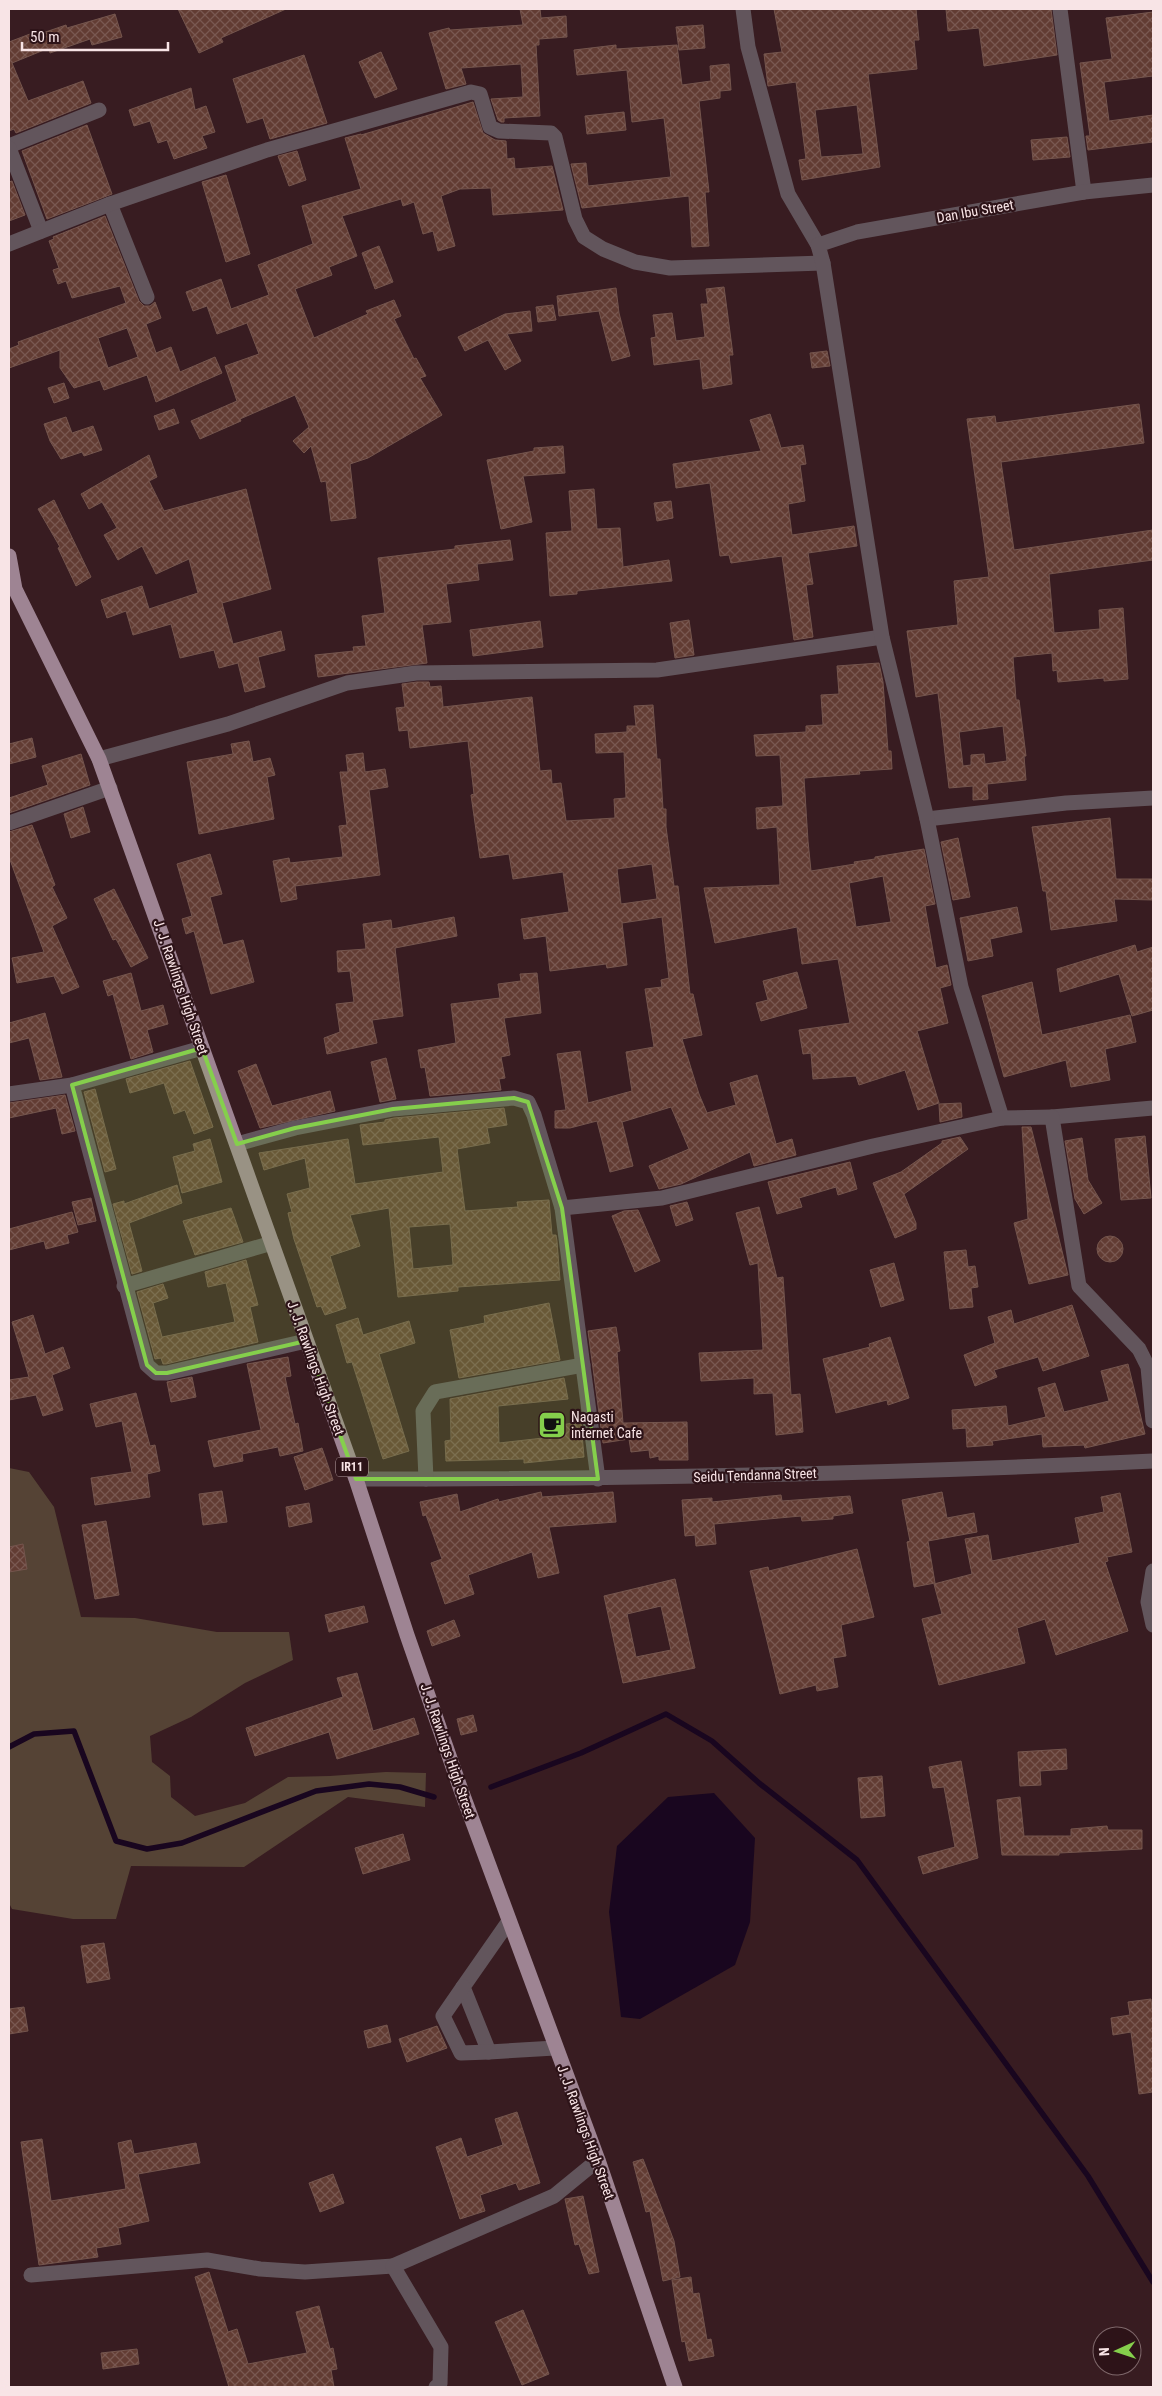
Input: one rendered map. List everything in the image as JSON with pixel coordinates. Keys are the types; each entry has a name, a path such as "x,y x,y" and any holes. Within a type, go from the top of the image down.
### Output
{"main road":[{"name":"J. J. Rawlings High Street","path":"9,556 12,593 99,758 110,788 356,1479 410,1645 555,2048 598,2160 675,2387"}],"street":[{"path":"743,9 748,48 788,194 818,245 823,263 882,637 927,819 961,987 1002,1118"},
{"path":"1060,9 1084,192"},
{"path":"9,244 110,204 267,150 471,92 480,94 490,127 499,132 551,133 555,137 576,219 584,237 603,249 635,262 670,268 823,263"},
{"path":"41,231 9,147 99,110"},
{"name":"Dan Ibu Street","path":"818,245 857,232 1084,192 1153,185"},
{"path":"110,204 147,297"},
{"path":"99,758 228,724 347,683 416,673 657,670 882,637"},
{"path":"9,823 110,788"},
{"path":"927,819 1066,803 1153,798"},
{"path":"9,1094 72,1085 202,1048"},
{"path":"72,1085 142,1354 147,1365 156,1373 167,1373 306,1341"},
{"path":"236,1144 295,1128 394,1109 514,1098 528,1102 534,1115 562,1208 598,1479"},
{"path":"562,1208 662,1198 872,1146 1002,1118 1052,1117 1153,1108"},
{"path":"1052,1117 1079,1286 1139,1349 1148,1367 1153,1421"},
{"path":"124,1286 272,1243"},
{"path":"426,1479 423,1411 435,1392 583,1365"},
{"name":"Seidu Tendanna Street","path":"356,1479 598,1479 967,1470 1153,1461"},
{"path":"1153,1571 1148,1602 1153,1625"},
{"path":"509,1921 443,2016 461,2053 555,2048"},
{"path":"463,1987 490,2052"},
{"path":"32,2275 207,2260 260,2269 305,2272 393,2266 554,2196 598,2160"},
{"path":"393,2266 441,2348 440,2384 436,2387"}],"highlighted area":[{"path":"202,1048 237,1144 295,1128 393,1109 514,1098 528,1102 562,1208 598,1479 356,1479 306,1341 167,1373 156,1373 147,1365 72,1085"}],"shaded area":[{"path":"9,1468 29,1472 54,1507 81,1617 135,1618 217,1632 289,1632 293,1660 245,1683 191,1717 150,1736 152,1762 170,1776 171,1797 195,1816 245,1803 288,1777 386,1772 426,1773 425,1807 348,1797 244,1867 131,1866 116,1919 73,1919 12,1909 9,1903"},
{"path":"714,1793 755,1838 750,1922 735,1965 640,2019 621,2017 609,1912 617,1846 668,1797"}],"building":[{"path":"178,9 286,9 221,38 223,42 199,53"},
{"path":"520,9 540,9 541,18 566,16 567,37 539,39 539,45 536,45 540,116 504,118 504,122 501,122 498,120 491,99 523,97 521,64 461,68 466,84 446,89 429,33 449,28 450,30 523,25"},
{"path":"774,9 916,9 919,40 914,40 917,69 868,74 880,167 802,180 799,160 806,159 796,82 768,86 764,54 782,52","holes":["857,105 863,154 821,157 815,110"]},
{"path":"946,9 1051,9 1057,55 984,66 979,28 948,31"},
{"path":"1153,12 1153,76 1104,82 1109,121 1153,115 1153,142 1088,150 1086,136 1090,136 1080,63 1112,59 1106,18"},
{"path":"115,14 122,37 92,45 90,39 50,53 49,48 12,63 28,101 83,81 91,103 16,133 14,129 9,131 9,42 30,34 31,37 66,25 67,28"},
{"path":"703,25 705,48 679,50 676,27"},
{"path":"616,45 616,49 677,45 682,85 711,81 710,66 729,64 731,90 720,91 720,98 699,101 709,192 705,192 709,246 692,247 689,196 582,208 571,164 586,163 588,186 671,177 664,118 632,122 627,70 577,75 574,50"},
{"path":"381,52 397,89 375,98 359,62"},
{"path":"304,55 327,123 270,139 263,118 247,123 233,79"},
{"path":"191,88 195,110 206,106 215,132 202,136 207,148 174,159 167,140 158,143 150,121 134,126 129,110"},
{"path":"473,102 483,133 495,140 506,141 507,159 514,158 515,169 552,166 563,210 493,215 491,188 460,189 441,196 455,246 438,251 433,231 423,234 414,202 403,206 401,199 342,216 357,256 329,267 332,275 295,289 314,338 368,314 366,311 394,300 401,316 394,319 414,359 416,358 426,376 420,378 442,415 368,458 350,464 356,518 331,521 326,481 321,482 311,446 304,453 293,441 309,427 295,395 200,439 191,421 237,401 225,366 259,354 247,323 217,334 207,306 193,311 186,292 221,279 231,309 269,295 258,265 313,244 302,206 361,189 345,138"},
{"path":"624,112 626,130 587,134 585,116"},
{"path":"87,125 112,194 47,219 22,151"},
{"path":"1067,137 1070,157 1033,160 1031,140"},
{"path":"297,151 306,180 289,186 278,156"},
{"path":"226,175 250,254 226,262 202,182"},
{"path":"12,181 25,215 9,221 9,182"},
{"path":"105,216 139,301 144,306 150,306 155,302 161,318 146,324 156,353 171,347 180,372 215,357 222,373 156,402 147,375 104,390 100,380 74,388 60,368 60,350 9,368 9,349 19,345 18,342 126,303 120,286 72,298 66,281 58,284 53,270 59,268 49,241 54,239 53,237","holes":["127,328 138,357 108,368 98,338"]},
{"path":"379,246 393,282 375,289 362,253"},
{"path":"724,287 733,355 729,355 732,384 703,389 700,359 654,365 651,338 656,337 653,315 672,313 676,341 705,337 701,304 708,304 706,289"},
{"path":"616,288 619,313 630,356 612,361 599,311 559,316 557,296"},
{"path":"553,305 556,320 538,322 536,307"},
{"path":"530,311 532,331 507,334 521,361 505,370 488,340 465,351 458,337 505,314"},
{"path":"827,351 830,366 812,368 810,353"},
{"path":"64,383 69,398 54,403 48,388"},
{"path":"1139,404 1144,443 1001,462 1014,550 1153,530 1153,560 1049,574 1054,633 1100,629 1099,610 1123,608 1128,679 1104,681 1104,678 1058,682 1057,670 1053,671 1052,653 1013,657 1016,700 1019,700 1026,756 1024,756 1026,780 987,784 988,799 973,800 973,786 949,788 938,693 916,697 907,631 958,625 954,581 989,577 967,419 995,416 996,423","holes":["1003,726 1007,761 985,764 984,754 971,755 971,765 963,766 959,732"]},
{"path":"174,409 179,423 159,430 154,416"},
{"path":"770,414 781,448 803,445 806,464 800,465 805,501 788,504 792,535 854,526 857,546 808,553 813,584 806,585 813,637 794,640 782,556 731,563 729,555 720,556 710,483 676,488 673,464 761,451 750,420"},
{"path":"66,417 72,433 93,426 102,450 84,456 82,452 61,459 50,441 44,424"},
{"path":"563,446 565,473 523,476 532,522 501,529 487,460 534,451 534,448"},
{"path":"149,455 157,477 149,481 164,511 246,489 271,589 222,603 233,644 281,631 285,650 258,657 265,687 245,692 238,663 219,668 214,650 180,658 171,624 133,635 126,611 107,618 101,600 142,586 149,609 198,593 189,559 156,574 142,546 118,560 104,535 117,528 102,502 89,509 81,494"},
{"path":"594,489 597,529 620,528 623,567 669,560 672,581 577,591 577,594 550,596 546,533 572,531 569,491"},
{"path":"54,500 91,577 76,586 58,548 60,547 38,509"},
{"path":"671,501 673,518 657,521 654,503"},
{"path":"510,540 513,560 477,564 479,580 446,584 451,622 422,625 427,663 318,677 315,655 354,651 353,647 366,646 362,616 385,613 378,558"},
{"path":"689,620 694,655 675,658 670,623"},
{"path":"540,621 543,647 473,656 470,630"},
{"path":"879,663 883,682 888,751 891,751 892,769 859,771 860,774 804,778 811,871 855,864 854,862 875,859 875,857 924,849 935,904 925,906 936,968 947,965 951,985 940,988 948,1023 917,1031 939,1103 918,1110 905,1070 859,1085 856,1076 813,1079 811,1053 803,1054 799,1030 850,1023 838,959 802,964 797,927 715,943 704,888 780,885 777,827 757,829 756,808 783,806 780,755 756,756 754,735 806,732 806,726 823,725 821,695 839,694 837,666","holes":["883,876 891,922 856,927 849,883"]},
{"path":"429,682 430,687 441,686 443,707 532,697 540,771 551,770 552,784 561,783 566,821 615,818 614,799 626,798 624,752 596,753 595,734 627,732 627,726 636,726 634,706 653,705 657,759 660,759 663,809 666,809 666,827 674,886 678,886 690,994 693,994 702,1035 682,1039 699,1094 707,1113 736,1105 730,1083 757,1075 776,1144 792,1139 796,1155 754,1166 750,1152 681,1184 659,1189 649,1166 689,1149 671,1107 622,1122 633,1166 610,1172 597,1121 570,1128 555,1128 555,1111 566,1110 557,1054 580,1051 588,1103 632,1091 626,1052 654,1047 645,989 662,987 661,980 669,978 662,917 622,923 627,965 607,968 606,964 550,971 546,936 524,939 521,919 569,912 563,872 513,879 509,854 480,858 471,795 474,794 468,741 410,748 408,730 399,731 396,708 405,707 402,684","holes":["652,864 657,899 621,904 617,869"]},
{"path":"32,738 36,757 9,764 9,744"},
{"path":"249,741 253,762 270,758 275,775 267,777 274,819 199,834 187,762 233,754 231,744"},
{"path":"363,753 365,772 385,769 388,787 369,790 380,875 295,886 297,899 281,902 273,861 289,858 290,863 343,857 339,826 347,825 340,772 348,772 346,755"},
{"path":"81,754 90,785 9,813 9,798 48,785 42,766"},
{"path":"83,807 90,832 71,838 64,814"},
{"path":"1110,818 1116,879 1153,879 1153,900 1114,899 1117,921 1051,930 1046,891 1043,891 1032,827"},
{"path":"32,825 55,885 52,887 67,918 52,926 79,987 62,994 54,976 17,983 12,958 44,952 9,857 9,832"},
{"path":"958,838 970,897 953,900 941,842"},
{"path":"210,854 222,894 210,897 223,945 243,940 254,982 211,994 194,931 186,934 182,919 192,916 177,864"},
{"path":"114,889 148,958 131,967 116,939 113,940 94,899"},
{"path":"1017,907 1022,932 990,939 993,956 968,961 960,918"},
{"path":"454,917 457,936 395,948 403,1016 372,1020 377,1043 327,1054 324,1038 340,1032 336,1004 354,1002 350,971 338,972 337,951 366,949 363,924 391,920 392,929"},
{"path":"1135,945 1137,952 1153,947 1153,1010 1132,1016 1119,974 1060,992 1057,969"},
{"path":"797,972 807,1008 761,1021 756,1003 768,1000 763,981"},
{"path":"131,973 141,1011 163,1005 168,1024 147,1030 153,1052 131,1059 113,994 108,996 103,981"},
{"path":"537,973 541,1013 504,1018 510,1055 501,1057 505,1078 499,1079 501,1090 430,1096 425,1067 421,1068 418,1050 456,1043 451,1004 500,998 498,984 521,981 520,974"},
{"path":"1032,982 1042,1035 1130,1015 1136,1042 1105,1049 1110,1080 1071,1087 1066,1060 1004,1077 982,996"},
{"path":"45,1013 62,1077 40,1080 29,1038 9,1043 9,1023"},
{"path":"386,1058 396,1099 380,1102 371,1062"},
{"path":"190,1061 213,1127 194,1134 185,1110 174,1114 164,1083 130,1093 126,1079"},
{"path":"256,1064 272,1106 330,1091 335,1111 260,1128 238,1071"},
{"path":"95,1089 116,1169 105,1172 84,1092"},
{"path":"65,1095 75,1131 62,1134 56,1108 9,1118 9,1103"},
{"path":"961,1103 962,1117 940,1122 939,1104"},
{"path":"504,1108 507,1125 487,1128 490,1143 457,1149 465,1211 518,1207 517,1202 549,1200 552,1235 556,1235 557,1241 560,1280 458,1287 458,1291 398,1297 389,1208 350,1215 360,1246 330,1256 346,1308 325,1315 321,1306 317,1307 294,1239 288,1213 292,1212 287,1194 310,1188 305,1158 264,1170 259,1153 348,1139 355,1184 443,1172 439,1137 363,1145 360,1125 385,1122 385,1120","holes":["450,1224 453,1265 413,1269 409,1227"]},
{"path":"1022,1127 1031,1127 1068,1275 1029,1284 1014,1223 1028,1219"},
{"path":"1145,1136 1151,1198 1121,1200 1115,1139"},
{"path":"960,1137 968,1149 904,1194 916,1223 916,1229 895,1238 873,1183 901,1172 942,1143 942,1141"},
{"path":"1082,1138 1088,1180 1102,1203 1084,1214 1075,1199 1065,1141"},
{"path":"210,1139 222,1182 182,1193 173,1157 195,1151 193,1144"},
{"path":"850,1162 857,1189 838,1195 836,1187 799,1198 802,1207 777,1214 768,1182"},
{"path":"177,1185 182,1203 129,1223 142,1271 132,1274 113,1204 124,1201 124,1204"},
{"path":"91,1198 96,1221 78,1225 72,1202"},
{"path":"687,1202 693,1220 676,1226 670,1206"},
{"path":"759,1207 777,1278 783,1277 791,1395 800,1394 803,1432 776,1435 773,1393 754,1394 754,1378 701,1381 699,1353 763,1350 758,1263 750,1265 736,1213"},
{"path":"231,1208 243,1242 195,1255 183,1221"},
{"path":"638,1210 660,1261 635,1272 612,1216 624,1211"},
{"path":"72,1212 78,1232 67,1235 69,1243 46,1249 44,1241 9,1250 9,1229"},
{"path":"1110,1236 1119,1240 1123,1249 1119,1258 1110,1262 1101,1258 1097,1249 1101,1240"},
{"path":"966,1250 968,1267 975,1266 978,1287 971,1288 973,1307 950,1309 944,1252"},
{"path":"246,1260 258,1305 250,1307 258,1342 166,1364 163,1364 161,1358 155,1359 137,1292 163,1284 168,1298 153,1303 162,1337 235,1322 226,1283 208,1287 205,1272"},
{"path":"894,1263 904,1300 881,1307 870,1270"},
{"path":"549,1303 560,1360 459,1378 450,1330 485,1323 484,1316"},
{"path":"1072,1305 1089,1356 1043,1371 1038,1357 994,1370 997,1377 975,1386 964,1355 995,1343 988,1317 1011,1310 1014,1324"},
{"path":"33,1315 45,1354 63,1347 70,1368 52,1375 63,1410 43,1416 36,1395 9,1400 9,1380 29,1377 12,1322"},
{"path":"358,1318 363,1335 409,1321 415,1343 379,1354 409,1451 383,1459 352,1362 347,1363 336,1325"},
{"path":"616,1327 620,1351 617,1352 623,1423 687,1422 688,1460 659,1460 659,1456 650,1458 649,1450 631,1452 629,1439 603,1443 588,1331"},
{"path":"890,1337 909,1398 888,1405 887,1400 836,1413 823,1359 870,1347 869,1344"},
{"path":"288,1357 291,1376 285,1377 295,1424 298,1423 303,1451 280,1456 278,1447 242,1454 243,1461 214,1467 208,1441 261,1430 247,1364"},
{"path":"1128,1364 1145,1434 1085,1448 1084,1445 1043,1447 1042,1434 992,1441 993,1445 967,1447 966,1428 953,1429 952,1410 1006,1406 1008,1426 1046,1417 1038,1388 1055,1383 1064,1412 1109,1401 1101,1371"},
{"path":"192,1377 196,1397 171,1402 167,1382"},
{"path":"564,1378 568,1399 498,1406 499,1443 561,1436 560,1425 581,1422 584,1457 524,1463 524,1459 446,1461 445,1441 451,1440 450,1399"},
{"path":"136,1393 150,1446 155,1445 160,1471 147,1474 150,1497 95,1505 91,1478 132,1472 122,1421 96,1427 90,1404"},
{"path":"322,1448 333,1480 305,1490 294,1457"},
{"path":"222,1491 227,1522 203,1525 199,1494"},
{"path":"541,1492 542,1497 613,1492 616,1522 549,1527 559,1573 538,1578 532,1552 468,1575 474,1594 445,1604 431,1563 442,1559 426,1515 423,1516 420,1502 457,1494 460,1512 498,1499 499,1502"},
{"path":"942,1492 947,1518 974,1513 977,1532 928,1541 935,1583 914,1587 907,1542 910,1541 902,1500"},
{"path":"1120,1493 1132,1552 1107,1557 1108,1561 1105,1562 1128,1631 1056,1655 1045,1619 1017,1628 1025,1663 939,1685 922,1619 942,1614 934,1584 972,1574 965,1539 988,1535 992,1561 1080,1543 1075,1518 1104,1512 1101,1497"},
{"path":"781,1495 782,1501 850,1496 853,1513 833,1516 833,1519 802,1521 801,1516 714,1524 716,1544 696,1546 695,1535 685,1536 682,1500 712,1498 712,1502"},
{"path":"309,1503 312,1522 289,1527 286,1507"},
{"path":"106,1521 119,1595 95,1599 82,1525"},
{"path":"23,1544 27,1569 9,1572 9,1547"},
{"path":"857,1549 874,1617 841,1625 846,1656 833,1658 838,1687 817,1691 816,1685 780,1694 750,1571 768,1567 769,1571"},
{"path":"675,1579 695,1668 623,1683 604,1596","holes":["661,1606 671,1650 636,1657 627,1614"]},
{"path":"364,1606 368,1622 329,1632 325,1615"},
{"path":"454,1620 460,1636 432,1646 427,1631"},
{"path":"357,1673 373,1731 414,1718 419,1734 337,1759 329,1732 255,1756 246,1728 343,1697 337,1678"},
{"path":"473,1715 477,1731 461,1735 457,1719"},
{"path":"1066,1749 1067,1769 1040,1771 1041,1785 1020,1786 1018,1752"},
{"path":"961,1761 978,1858 923,1874 918,1857 955,1847 944,1787 933,1788 929,1767"},
{"path":"882,1776 885,1816 861,1818 858,1778"},
{"path":"1020,1797 1024,1836 1071,1836 1071,1829 1107,1826 1108,1830 1142,1830 1142,1849 1059,1853 1059,1855 1002,1855 997,1800"},
{"path":"403,1834 410,1860 363,1874 355,1848"},
{"path":"104,1943 110,1979 87,1983 81,1946"},
{"path":"1151,1999 1153,2016 1153,2092 1139,2094 1131,2032 1113,2035 1111,2018 1130,2015 1128,2002"},
{"path":"24,2007 28,2031 9,2034 9,2009"},
{"path":"387,2025 391,2042 368,2048 364,2031"},
{"path":"437,2026 447,2048 407,2062 399,2039"},
{"path":"517,2112 540,2183 519,2190 516,2183 480,2195 485,2211 460,2219 436,2147 461,2138 467,2157 503,2145 495,2119"},
{"path":"42,2139 51,2201 126,2189 118,2143 131,2140 134,2154 196,2143 200,2163 138,2174 149,2221 118,2228 121,2244 96,2248 98,2257 39,2265 21,2142"},
{"path":"643,2159 674,2241 680,2277 663,2281 650,2211 646,2212 633,2162"},
{"path":"333,2174 344,2203 320,2212 309,2183"},
{"path":"583,2196 599,2272 589,2274 579,2244 575,2245 565,2199"},
{"path":"209,2272 228,2332 237,2329 248,2364 307,2353 296,2312 319,2306 330,2349 333,2348 337,2369 331,2370 334,2387 229,2387 195,2277"},
{"path":"691,2277 693,2294 699,2293 707,2340 711,2339 714,2356 689,2361 685,2341 682,2342 672,2280"},
{"path":"523,2310 549,2374 522,2385 495,2322"},
{"path":"137,2349 139,2364 103,2369 101,2353"}],"waterway":[{"path":"491,1787 581,1753 666,1714 712,1741 759,1783 857,1860 1088,2176 1153,2282"},
{"path":"9,1747 34,1734 74,1731 116,1841 147,1849 182,1843 316,1791 369,1784 400,1787 434,1797"}],"place":[{"name":"Nagasti internet Cafe","path":"552,1425"}]}
